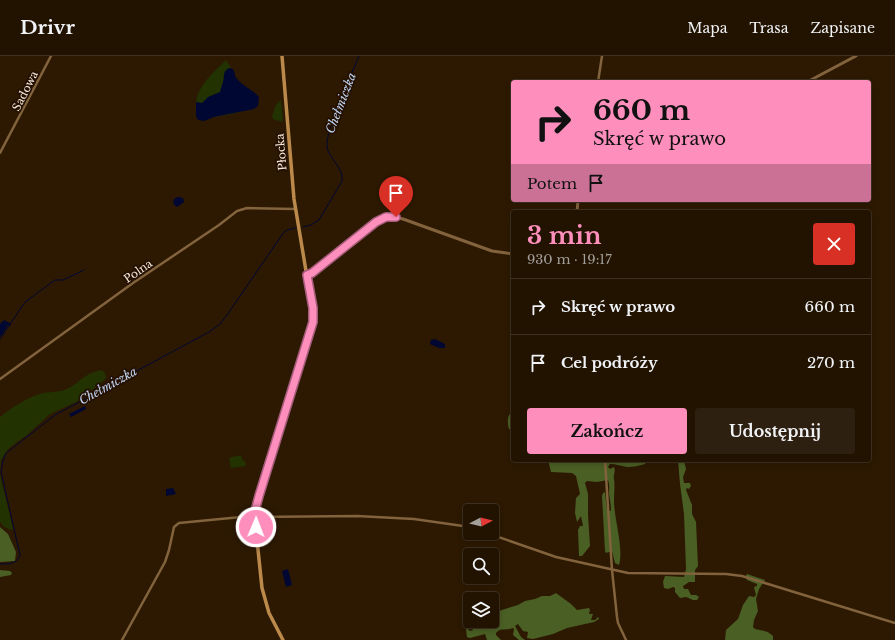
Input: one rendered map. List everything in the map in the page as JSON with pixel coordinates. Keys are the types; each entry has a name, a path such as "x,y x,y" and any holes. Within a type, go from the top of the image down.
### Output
{"main road":[{"name":"Płocka","path":"282,56 296,209 313,308 312,327 259,496 255,516 263,594 269,614 283,640"}],"street":[{"name":"Sadowa","path":"0,153 52,56"},
{"path":"598,80 602,56"},
{"path":"811,80 856,56"},
{"name":"Polna","path":"0,379 133,283 219,225 237,211 247,208 296,209"},
{"path":"307,275 312,273 381,218 389,216 403,219 492,251 511,254"},
{"path":"605,462 612,570 617,617 618,623 626,640"},
{"path":"122,640 165,562 172,530 175,525 183,522 255,516 357,516 414,518 463,526"},
{"path":"499,537 556,558 628,573 714,573 734,575 895,623"}],"green space":[{"path":"226,60 250,109 214,117 196,102 203,84"},
{"path":"281,100 283,122 273,119 272,116 276,105"},
{"path":"102,370 105,373 106,378 98,386 78,401 50,414 28,434 9,448 1,460 0,468 0,417 29,398 43,393 67,389 87,375"},
{"path":"511,414 511,430 509,429 508,421"},
{"path":"241,455 246,466 231,468 229,458"},
{"path":"548,462 646,462 645,464 627,467 610,464 608,467 610,469 614,467 615,470 614,508 620,542 619,565 615,563 612,551 606,553 605,551 602,496 605,492 607,510 611,511 608,480 597,482 587,481 585,483 588,494 590,546 582,556 579,556 578,530 580,526 583,526 581,516 577,522 575,513 576,498 580,494 576,476 572,473 551,472"},
{"path":"678,462 684,462 686,469 683,477 684,483 690,483 691,486 686,490 692,505 692,514 696,522 698,566 695,570 695,582 689,582 683,586 684,589 688,589 691,595 696,595 699,597 697,600 686,597 680,598 675,592 675,588 664,588 663,582 665,576 684,577 686,569 684,514"},
{"path":"0,475 13,529 11,530 4,527 0,522"},
{"path":"0,527 8,534 16,552 15,561 0,562"},
{"path":"0,570 10,571 12,573 11,575 0,577"},
{"path":"747,574 765,580 759,589 756,599 758,611 753,627 769,633 773,636 773,640 725,640 726,630 738,619 743,605 749,596 754,597 756,595 754,587 757,586 757,584 747,580"},
{"path":"556,593 577,610 589,608 589,614 593,614 591,620 595,620 598,617 599,619 594,622 567,628 553,634 533,639 527,638 528,632 523,631 518,624 515,626 521,637 525,640 519,640 513,635 513,628 498,631 496,633 501,640 487,640 485,634 470,638 467,637 467,628 470,631 473,630 472,628 499,628 499,611 542,596 550,596"}],"water":[{"path":"229,68 233,69 235,76 240,82 259,97 258,106 254,109 214,117 204,121 198,120 196,116 196,102 202,103 208,97 220,92 225,73"},
{"path":"178,197 183,198 184,202 177,207 173,201"},
{"path":"4,320 11,324 10,326 8,325 3,333 4,335 2,334 0,337 0,324"},
{"path":"435,339 445,344 445,348 439,348 430,344 431,340"},
{"path":"85,406 86,409 71,417 69,414"},
{"path":"173,488 176,494 166,496 166,489"},
{"path":"288,569 292,585 286,587 282,571"}],"waterway":[{"name":"Chełmiczka","path":"303,227 311,225 319,220 342,181 341,172 328,151 328,139 334,115 359,56"},
{"name":"Chełmiczka","path":"0,564 15,562 20,555 1,472 6,453 55,415 209,332 220,324 284,232 295,228"},
{"path":"0,339 25,302 55,280 63,280 84,270"}],"route":[{"path":"256,527 255,511 259,496 312,327 313,308 307,275 312,273 346,247 381,218 392,216 396,217"}]}
